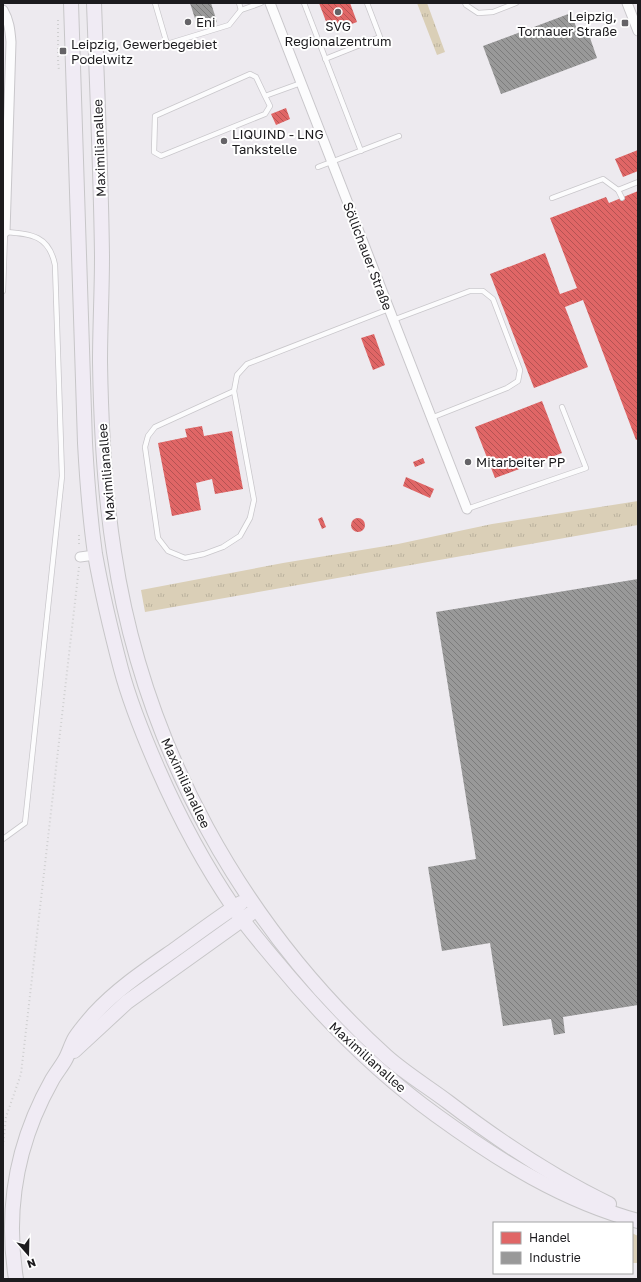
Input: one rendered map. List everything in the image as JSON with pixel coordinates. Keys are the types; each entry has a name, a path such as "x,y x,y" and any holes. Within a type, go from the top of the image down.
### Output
{"main road":[{"name":"Maximilianallee","path":"71,3 85,443 88,488 96,555 107,616 122,671 144,737 172,800 183,823 214,877 242,920 326,1019 374,1064 425,1107 468,1139 504,1161 543,1184 585,1204 613,1214 637,1220"},
{"name":"Maximilianallee","path":"94,3 102,260 100,361 102,436 106,486 114,553 124,609 152,706 174,763 201,818 253,904 296,961 364,1034 401,1068 475,1123 550,1173 637,1220"},
{"path":"16,1279 13,1257 12,1229 14,1191 20,1162 41,1101 76,1037 94,1014 119,990 234,908 253,904"},
{"path":"65,1059 126,1002 242,920 253,904"}],"street":[{"name":"Söllichauer Straße","path":"270,3 467,509"},
{"path":"627,3 638,31"},
{"path":"3,10 7,17 10,29 4,232"},
{"path":"80,557 96,555"}],"lane":[{"path":"155,3 167,44 229,25 241,10 262,3"},
{"path":"239,3 241,10"},
{"path":"304,3 361,151"},
{"path":"325,59 380,37 367,3"},
{"path":"465,3 478,13 493,12 516,3"},
{"path":"250,74 256,77 265,96 270,106 264,114 161,156 154,152 155,116 250,74"},
{"path":"265,96 301,82"},
{"path":"318,168 398,136"},
{"path":"552,198 603,179 618,190 622,198"},
{"path":"618,190 638,182"},
{"path":"3,291 4,232 24,233 38,237 46,244 53,254 62,476 25,823 3,839"},
{"path":"393,320 470,291 483,291 493,299 520,370 518,381 507,388 431,418"},
{"path":"234,391 155,427 148,436 145,447 158,538 168,551 185,558 204,554 223,547 240,536 250,518 254,500 234,391 237,375 247,364 389,309"},
{"path":"467,509 586,468 562,407"}],"path":[{"path":"3,1146 6,1117 21,1074"}],"green space":[{"path":"417,3 427,3 445,52 437,55"},
{"path":"638,501 638,525 145,612 141,590 283,563 398,544 492,524"},
{"path":"633,1234 638,1236 638,1263 633,1263"}],"building: Handel":[{"name":"SVG Regionalzentrum","path":"319,3 350,3 357,22 330,32"},
{"path":"286,108 290,119 276,125 271,114"},
{"path":"638,150 638,171 623,177 615,159"},
{"path":"638,191 638,439 636,440 583,300 565,307 588,367 534,388 490,274 545,253 560,294 577,288 550,218 606,197 609,203"},
{"path":"374,334 385,365 373,370 361,338"},
{"path":"542,401 562,453 495,478 475,427"},
{"path":"202,426 204,436 232,431 243,489 215,494 212,479 196,483 201,510 172,516 158,443 187,437 185,429"},
{"path":"423,458 425,463 415,467 413,462"},
{"path":"406,477 434,489 430,498 403,486"},
{"path":"322,517 326,527 322,529 318,519"},
{"path":"358,518 363,520 365,525 363,530 358,532 353,530 351,525 353,520"}],"building: Industrie":[{"path":"190,3 211,3 217,22 198,28"},
{"path":"571,13 579,35 588,32 597,58 501,94 483,46"},
{"path":"638,579 638,1005 563,1017 565,1033 554,1035 551,1019 503,1026 490,943 442,951 428,867 476,859 436,612"}],"place":[{"name":"SVG Regionalzentrum","path":"338,12"},
{"name":"Eni","path":"188,22"},
{"name":"Leipzig, Tornauer Straße","path":"625,23"},
{"name":"Leipzig, Gewerbegebiet Podelwitz","path":"63,51"},
{"name":"LIQUIND - LNG Tankstelle","path":"224,141"},
{"name":"Mitarbeiter PP","path":"468,462"}]}
